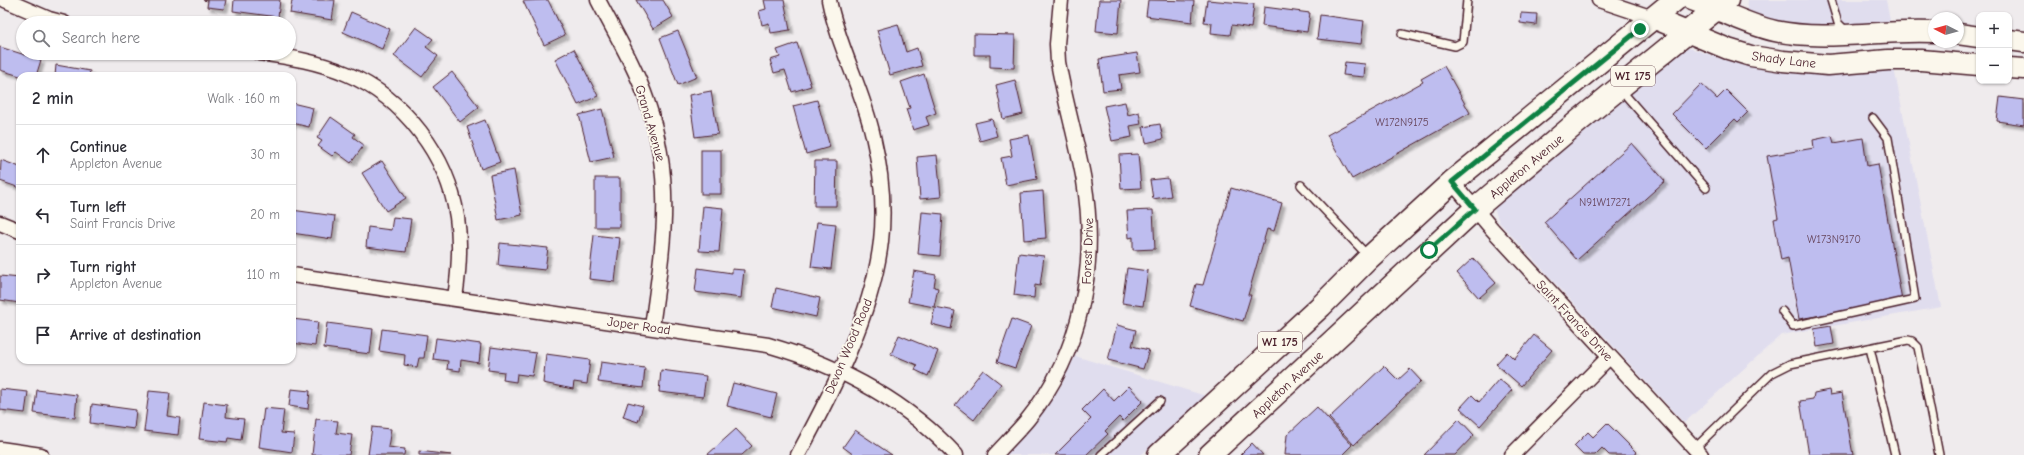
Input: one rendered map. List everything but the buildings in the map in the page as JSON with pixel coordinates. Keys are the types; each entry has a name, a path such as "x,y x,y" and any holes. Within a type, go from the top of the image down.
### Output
{"main road":[{"name":"WI 175","path":"1158,455 1321,306 1369,258 1452,182 1675,0"},
{"name":"Appleton Avenue","path":"1210,455 1475,209 1619,88 1722,5"},
{"path":"1235,384 1259,410"}],"street":[{"path":"5,0 41,16"},
{"name":"Grand Avenue","path":"598,0 647,101 658,137 664,174 664,236 652,327"},
{"name":"Devon Wood Road","path":"798,455 859,327 872,289 881,242 882,217 880,173 873,135 829,0"},
{"name":"Forest Drive","path":"995,455 1028,418 1045,395 1070,344 1087,286 1090,238 1088,204 1058,62 1057,44 1061,0"},
{"name":"Shady Lane","path":"1599,0 1653,18 1728,49 1751,56 1782,61 1828,65 1859,62 1921,60 1976,65"},
{"name":"Shady Lane","path":"1692,0 1722,5 1756,25 1775,31 1812,35 1851,35 1910,30 1928,32"},
{"path":"1851,35 1859,62"},
{"path":"1964,35 1976,37"},
{"path":"2012,40 2024,42"},
{"path":"296,59 307,61 348,74 388,99 420,131 445,176 455,205 460,244 455,298"},
{"path":"2012,68 2024,69"},
{"name":"Saint Francis Drive","path":"1452,182 1609,357 1698,452"},
{"path":"0,223 16,229"},
{"name":"Joper Road","path":"296,276 768,345 818,362 860,380 894,401 928,428 956,455"},
{"path":"1512,455 1609,357"},
{"path":"0,449 41,455"}],"lane":[{"path":"1402,34 1455,46 1463,42 1467,0"},
{"path":"1831,0 1838,23 1851,35"},
{"path":"1619,88 1706,188"},
{"path":"1782,311 1793,326 1915,300 1888,138 1873,118"},
{"path":"1301,185 1369,258"},
{"path":"1698,452 1772,373 1790,364 1912,340 1918,347 1939,455"},
{"path":"1870,348 1895,455"},
{"path":"1101,455 1160,401"}],"shaded area":[{"path":"1748,0 1886,0 1890,21 1836,26 1784,24 1751,15 1747,9"},
{"path":"1690,48 1725,60 1757,66 1894,68 1941,307 1781,335 1684,423 1499,222 1494,208 1497,202 1683,49"},
{"path":"1075,356 1206,396 1141,455 1006,455 1049,404 1062,384"}],"route":[{"path":"1429,250 1475,209 1452,182 1640,29"}]}
